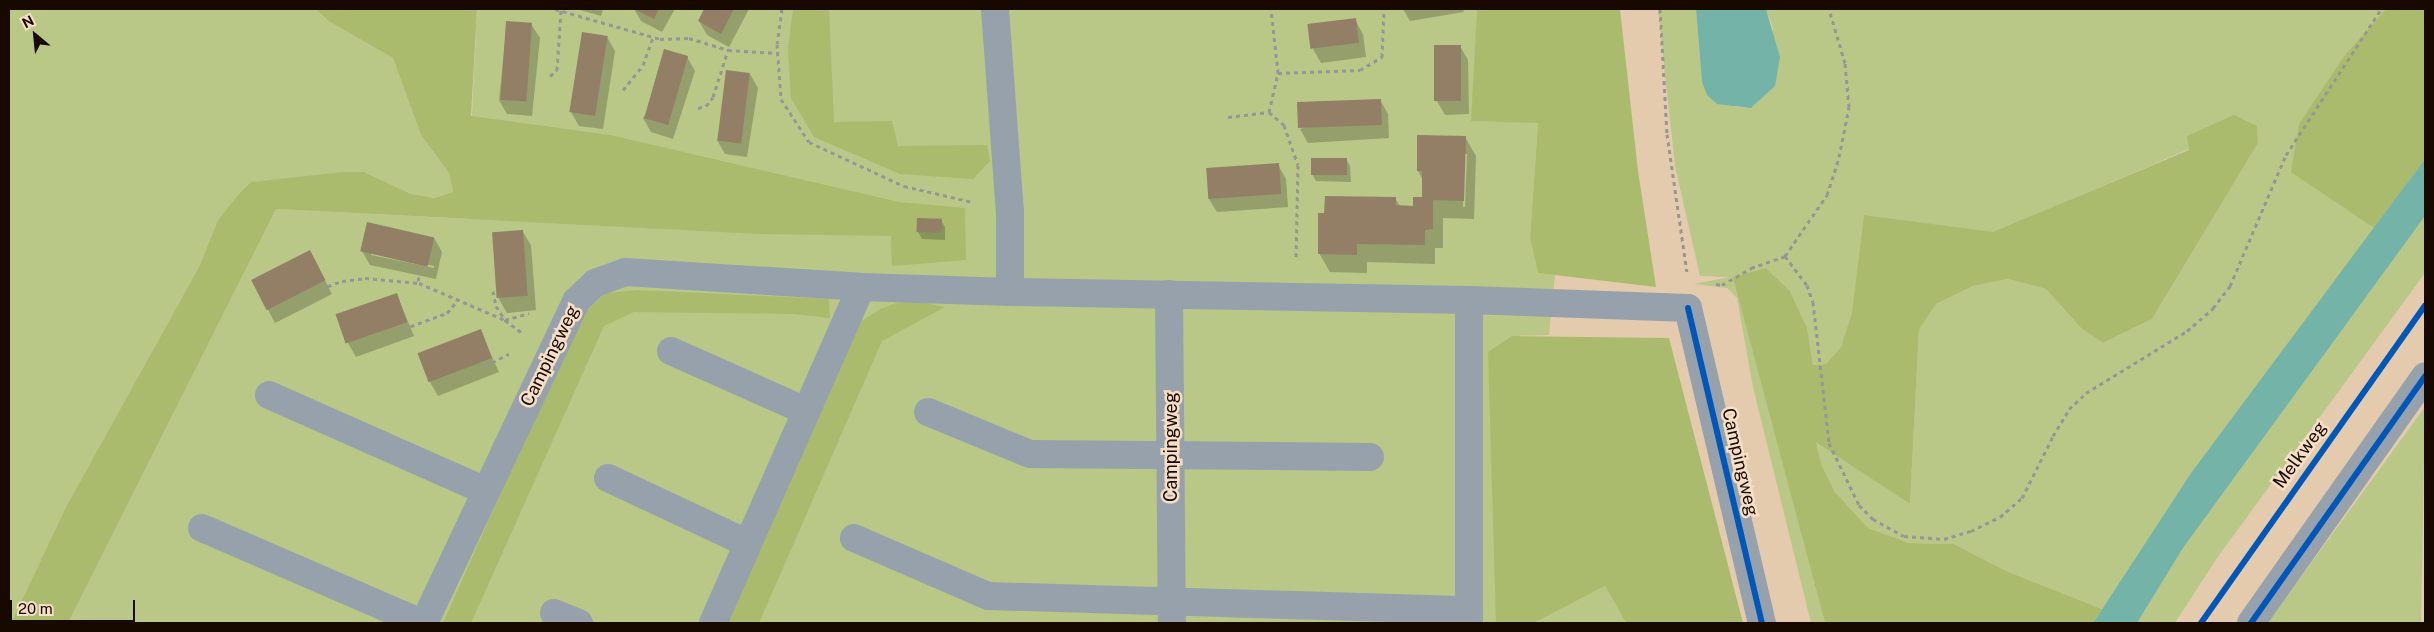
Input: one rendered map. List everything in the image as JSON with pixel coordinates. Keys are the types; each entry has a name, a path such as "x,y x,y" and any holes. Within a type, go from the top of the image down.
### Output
{"street":[{"path":"995,9 1010,211 1010,292"},
{"name":"Campingweg","path":"423,623 576,301 595,283 625,272 861,287 1010,292 1469,300 1688,296 1762,623"},
{"path":"713,623 861,287"},
{"name":"Campingweg","path":"1169,294 1172,454 1171,611"},
{"path":"854,538 988,596 1171,611 1469,617 1469,300"},
{"path":"671,351 806,411"},
{"path":"2251,623 2425,376"},
{"path":"269,395 486,490"},
{"path":"928,412 1030,454 1370,457"},
{"path":"608,478 747,543"},
{"path":"202,528 423,623"},
{"path":"554,613 579,623"}],"path":[{"path":"555,9 561,9 653,37 689,38 728,50 778,53"},
{"path":"550,76 557,70 561,9"},
{"path":"782,9 778,53 781,99 808,142 904,186 1010,211"},
{"path":"1269,112 1278,73 1271,9"},
{"path":"1278,73 1360,70 1382,57 1384,9"},
{"path":"1660,9 1667,134 1688,296"},
{"path":"1688,296 1701,281 1722,285 1751,268 1785,256 1827,196 1839,158 1850,107 1845,62 1829,9"},
{"path":"1785,256 1807,285 1812,302 1829,443 1859,505 1873,519 1904,536 1944,539 1971,531 2000,517 2022,498 2069,409 2086,393 2187,331 2213,308 2230,286 2286,155 2381,9"},
{"path":"623,90 643,65 653,37"},
{"path":"698,108 706,106 713,97 728,50"},
{"path":"1228,117 1269,112 1284,125 1298,165 1295,296"},
{"path":"417,269 419,283"},
{"path":"320,290 342,281 365,278 419,283 505,320 550,354"},
{"path":"493,291 496,306 505,320"},
{"path":"403,330 447,313 458,300"},
{"path":"485,366 502,360 527,336"}],"green space":[{"path":"9,9 315,9 330,22 393,58 421,135 449,173 453,192 434,198 411,194 364,172 251,182 218,220 200,265 66,507 11,623 9,623"},
{"path":"315,9 477,9 471,116 610,135 899,202 965,208 966,260 892,266 891,236 759,234 276,209 68,623 11,623 66,507 200,265 218,220 251,182 344,172 364,172 411,194 434,198 453,192 449,173 421,135 393,58 330,22"},
{"path":"477,9 1477,9 1472,121 1538,122 1530,238 1538,273 1555,275 1549,335 1512,336 1496,623 68,623 276,209 467,219"},
{"path":"793,9 829,9 834,122 892,121 898,146 987,145 990,161 973,179 900,174 814,137 791,98 788,48"},
{"path":"1477,9 1620,9 1638,171 1656,287 1538,273 1530,238 1538,123 1471,121"},
{"path":"1658,9 1696,9 1702,82 1735,107 1751,108 1775,86 1773,28 1766,9 2386,9 2345,55 2291,171 2374,228 2191,473 2102,609 2006,571 1954,544 1909,543 1868,528 1835,492 1822,466 1816,441 1910,504 1919,328 1936,304 1973,286 2008,279 2046,289 2081,328 2103,343 2152,319 2258,143 2257,126 2189,149 1993,233 1864,215 1852,312 1841,347 1826,364 1813,365 1807,328 1790,291 1766,268 1734,277 1825,623 1811,623 1753,387 1737,298 1727,288 1694,284 1730,277 1700,276 1675,166"},
{"path":"2386,9 2425,9 2425,159 2374,228 2291,172 2299,124 2345,55"},
{"path":"2234,115 2257,126 2258,143 2152,319 2103,343 2081,328 2046,289 2008,279 1973,286 1936,304 1919,329 1910,504 1816,442 1822,466 1835,492 1868,528 1909,543 1954,544 2006,571 2102,609 2093,623 1825,623 1733,277 1766,268 1790,291 1807,328 1813,365 1826,364 1841,347 1852,312 1864,215 1993,232 2189,150 2187,136"},
{"path":"2425,216 2425,273 2217,558 2175,623 2137,623 2183,548"},
{"path":"639,290 829,299 830,318 793,314 634,312 604,326 471,623 443,623 578,319 606,293"},
{"path":"907,299 945,307 882,341 759,623 726,623 857,324 880,309"},
{"path":"1512,336 1669,338 1743,623 1626,623 1605,586 1534,623 1496,623 1488,352"},
{"path":"2425,407 2421,623 2268,623 2271,618"},
{"path":"1605,586 1626,623 1534,623"}],"water":[{"path":"1696,9 1766,9 1780,57 1775,86 1751,108 1717,104 1707,95 1702,82"},
{"path":"2425,159 2425,216 2183,548 2137,623 2093,623 2191,473"}],"building":[{"path":"634,9 659,9 654,19"},
{"path":"704,9 734,9 721,34 698,21"},
{"path":"1356,18 1359,43 1310,49 1307,24"},
{"path":"506,21 532,23 526,102 500,100"},
{"path":"582,32 608,36 595,116 569,112"},
{"path":"1434,45 1461,45 1461,101 1434,101"},
{"path":"664,49 688,56 668,125 644,118"},
{"path":"726,70 750,73 741,143 717,140"},
{"path":"1381,99 1382,125 1298,128 1297,102"},
{"path":"1417,135 1466,136 1464,201 1433,200 1433,229 1425,230 1425,245 1357,244 1357,255 1318,254 1318,213 1324,213 1325,196 1396,197 1396,205 1413,206 1413,197 1422,197 1422,171 1417,171"},
{"path":"1311,158 1347,158 1347,175 1311,175"},
{"path":"1279,163 1281,194 1208,199 1206,168"},
{"path":"917,218 942,219 941,233 917,232"},
{"path":"367,222 434,238 427,267 360,251"},
{"path":"523,230 528,296 497,298 492,232"},
{"path":"310,250 325,280 267,310 251,280"},
{"path":"397,293 407,322 346,343 336,314"},
{"path":"481,329 492,358 429,382 418,353"}],"cycle path":[{"name":"Melkweg","path":"2201,623 2425,306"},
{"path":"1688,308 1762,623"},
{"path":"2251,623 2425,376"}]}
